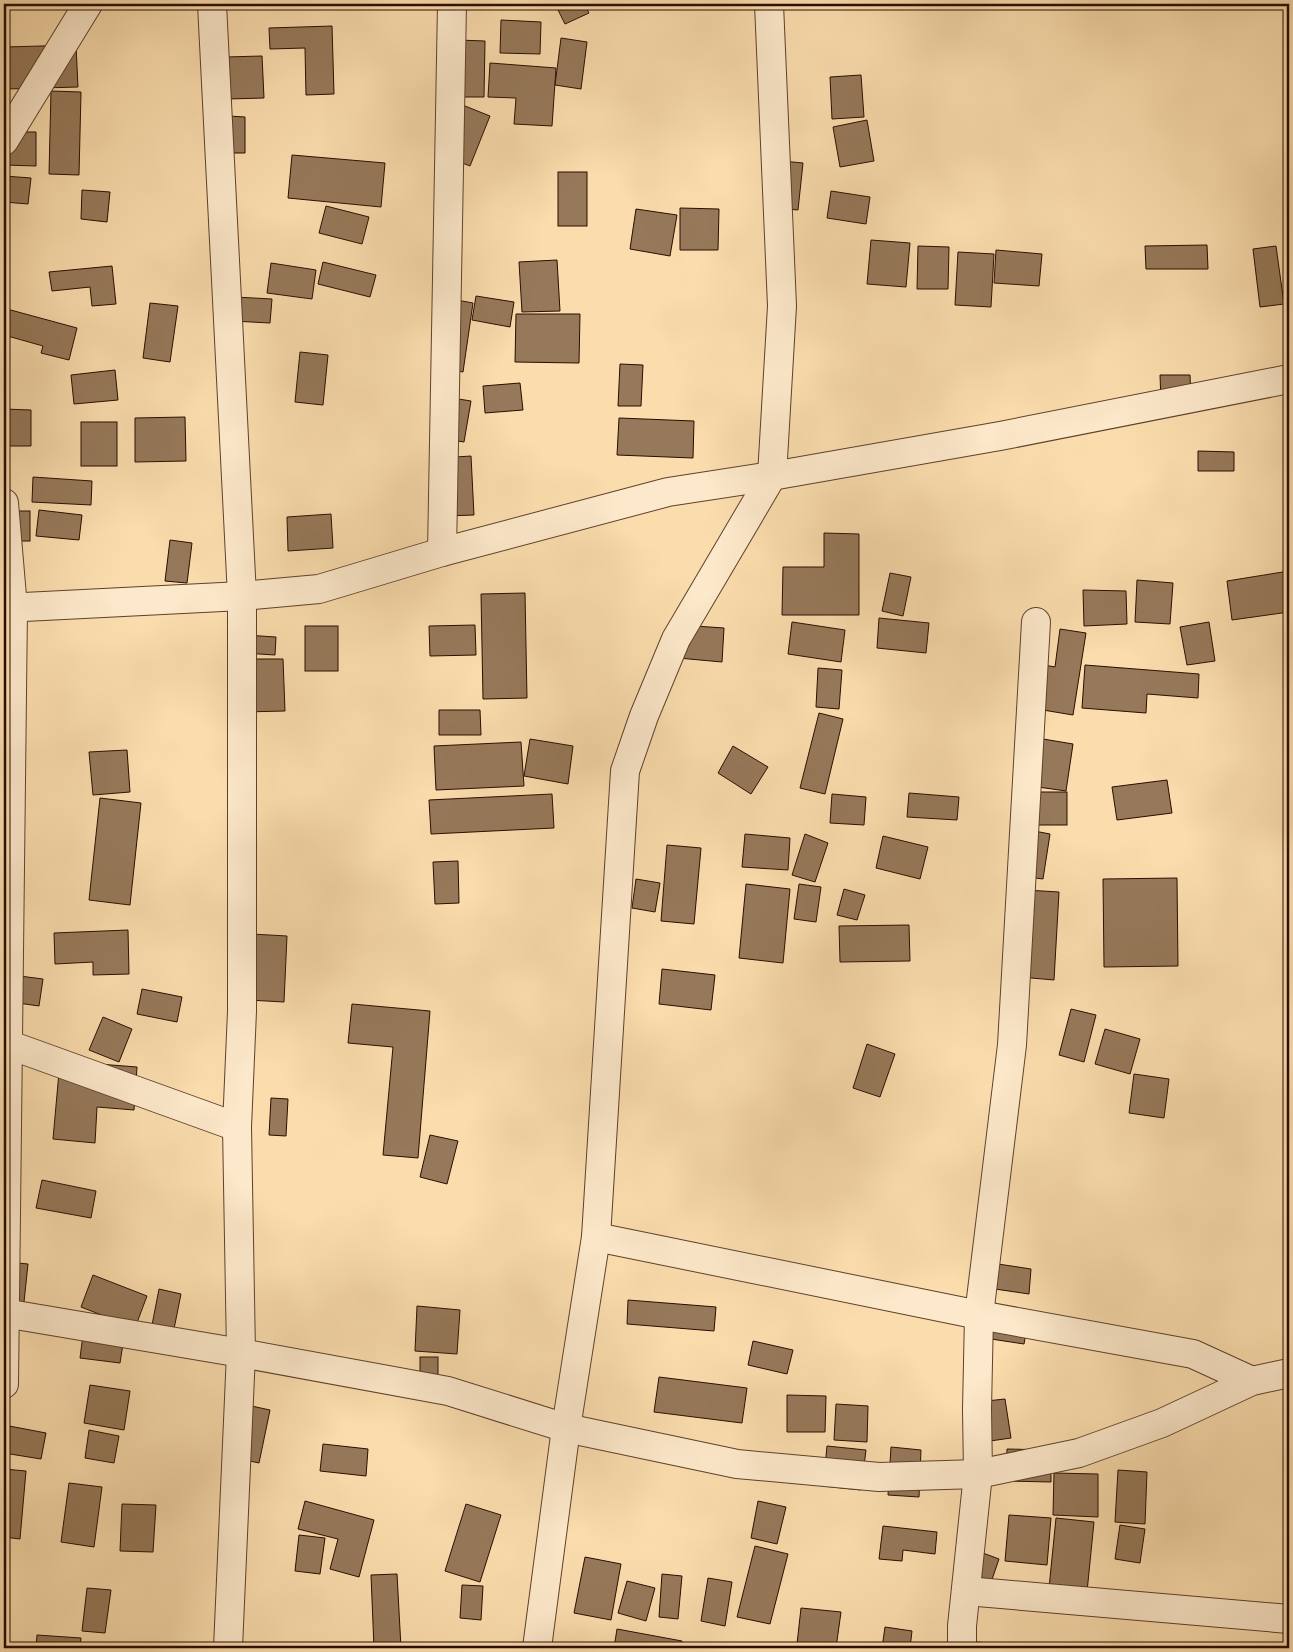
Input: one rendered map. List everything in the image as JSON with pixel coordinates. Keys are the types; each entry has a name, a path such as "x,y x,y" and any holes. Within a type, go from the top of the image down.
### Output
{"street":[{"path":"4,140 88,4"},
{"path":"212,4 242,596 242,1011 237,1127 241,1353 228,1648"},
{"path":"442,552 452,4"},
{"path":"537,1648 566,1428 596,1237 626,771 644,716 676,638 772,476 782,306 769,4"},
{"path":"8,608 242,596 319,589 442,552 668,492 772,476 1000,436 1289,379"},
{"path":"4,503 8,608 10,901 4,1384"},
{"path":"962,1648 962,1626 978,1474 979,1314 1012,1045 1036,622"},
{"path":"7,1044 237,1127"},
{"path":"596,1237 979,1314 1192,1354 1252,1381"},
{"path":"5,1313 241,1353 448,1391 566,1428 737,1464 879,1477 978,1474 1079,1453 1162,1422 1252,1381 1289,1373"},
{"path":"966,1591 1289,1619"}],"building":[{"path":"555,4 584,4 589,13 565,24"},
{"path":"759,4 804,4 804,7 759,7"},
{"path":"501,20 541,22 540,54 500,53"},
{"path":"332,26 334,94 306,95 305,48 270,49 269,28"},
{"path":"561,38 587,42 581,89 555,85"},
{"path":"458,40 485,41 484,97 457,97"},
{"path":"76,45 78,87 7,89 6,47"},
{"path":"262,56 264,98 228,99 226,57"},
{"path":"490,63 556,68 552,126 514,124 516,98 488,97"},
{"path":"861,75 864,117 832,119 830,77"},
{"path":"51,91 81,92 79,175 49,174"},
{"path":"465,106 490,116 470,166 444,156"},
{"path":"228,116 245,117 245,153 227,153"},
{"path":"867,120 874,161 840,167 833,127"},
{"path":"4,132 36,132 36,166 4,165"},
{"path":"292,155 385,163 381,207 288,198"},
{"path":"782,161 803,163 798,210 777,208"},
{"path":"558,172 587,172 587,226 558,226"},
{"path":"4,176 31,178 28,204 4,202"},
{"path":"82,190 110,192 107,222 81,219"},
{"path":"831,191 870,197 866,224 827,218"},
{"path":"326,206 369,217 362,244 319,233"},
{"path":"680,208 719,209 718,250 680,250"},
{"path":"636,209 677,215 670,256 630,249"},
{"path":"871,240 910,243 906,287 867,284"},
{"path":"1207,245 1208,269 1146,269 1145,246"},
{"path":"918,246 949,247 948,289 917,289"},
{"path":"1276,246 1284,304 1260,307 1253,249"},
{"path":"996,250 1042,254 1039,286 994,283"},
{"path":"958,252 994,254 991,307 955,305"},
{"path":"557,260 560,311 522,312 519,262"},
{"path":"323,262 376,275 370,297 318,284"},
{"path":"271,263 316,270 312,299 267,293"},
{"path":"112,266 116,304 92,306 90,287 52,291 49,272"},
{"path":"476,296 514,302 510,327 472,320"},
{"path":"235,297 272,299 270,323 233,321"},
{"path":"446,298 473,303 463,372 435,367"},
{"path":"150,303 178,306 170,362 143,358"},
{"path":"7,309 77,328 69,360 41,353 43,346 4,335 4,321"},
{"path":"516,314 580,314 579,363 515,362"},
{"path":"300,352 328,355 323,405 295,402"},
{"path":"620,364 643,365 641,406 618,406"},
{"path":"115,370 118,400 74,404 71,375"},
{"path":"1160,375 1190,375 1191,401 1161,402"},
{"path":"520,383 523,410 485,413 483,386"},
{"path":"446,397 471,401 464,442 439,438"},
{"path":"4,409 31,410 31,446 4,446"},
{"path":"185,417 186,461 135,462 135,418"},
{"path":"619,418 694,421 693,458 617,455"},
{"path":"81,422 117,422 117,466 81,466"},
{"path":"1198,451 1234,452 1234,471 1198,471"},
{"path":"471,456 474,515 445,516 441,458"},
{"path":"33,477 92,481 91,505 32,502"},
{"path":"39,510 82,515 79,540 36,536"},
{"path":"4,511 30,511 30,541 4,541"},
{"path":"331,514 333,548 288,551 287,517"},
{"path":"824,533 859,534 859,615 782,615 783,567 824,567"},
{"path":"170,540 192,543 187,583 165,581"},
{"path":"1289,571 1289,612 1232,620 1227,581"},
{"path":"890,573 911,577 903,616 882,611"},
{"path":"1137,580 1173,583 1170,624 1135,622"},
{"path":"1083,590 1126,591 1127,624 1084,626"},
{"path":"525,593 527,698 483,699 481,594"},
{"path":"879,618 929,623 926,653 877,648"},
{"path":"792,622 845,630 841,662 788,654"},
{"path":"1209,622 1215,661 1187,665 1180,627"},
{"path":"475,625 476,655 430,656 429,626"},
{"path":"680,625 724,628 722,662 678,658"},
{"path":"305,626 338,626 338,671 305,671"},
{"path":"1060,629 1086,633 1073,715 1037,709 1044,665 1055,667"},
{"path":"245,635 276,637 275,655 244,653"},
{"path":"243,659 283,659 285,711 244,712"},
{"path":"1085,665 1199,674 1198,698 1147,694 1146,713 1082,708"},
{"path":"818,668 842,670 839,709 816,707"},
{"path":"439,710 480,710 481,735 439,735"},
{"path":"819,713 843,719 825,794 800,788"},
{"path":"1037,738 1073,744 1066,791 1031,786"},
{"path":"530,739 573,746 568,784 524,776"},
{"path":"521,742 524,786 436,790 434,746"},
{"path":"733,746 768,767 751,794 718,773"},
{"path":"127,750 130,792 93,795 89,752"},
{"path":"1167,780 1172,813 1117,820 1112,787"},
{"path":"1029,792 1067,792 1067,825 1029,825"},
{"path":"909,793 959,797 957,820 907,817"},
{"path":"552,794 554,828 431,834 429,800"},
{"path":"832,794 866,797 864,825 830,823"},
{"path":"100,798 141,803 130,905 89,900"},
{"path":"1029,830 1050,834 1043,879 1021,876"},
{"path":"745,834 790,838 788,870 742,867"},
{"path":"805,834 828,843 815,882 792,875"},
{"path":"883,836 928,847 920,879 876,868"},
{"path":"667,845 701,848 694,924 661,921"},
{"path":"458,861 459,903 435,904 433,862"},
{"path":"1177,878 1178,966 1104,967 1103,879"},
{"path":"636,879 660,883 655,912 632,908"},
{"path":"746,884 790,889 783,963 739,958"},
{"path":"799,884 821,887 816,922 794,919"},
{"path":"844,889 865,895 857,920 837,915"},
{"path":"1025,890 1059,892 1054,980 1020,977"},
{"path":"909,925 910,961 840,962 839,926"},
{"path":"128,930 129,974 93,975 93,962 55,964 54,933"},
{"path":"251,934 287,936 284,1002 248,1000"},
{"path":"662,969 715,975 711,1010 659,1004"},
{"path":"4,974 43,979 39,1006 4,1001"},
{"path":"142,989 182,997 177,1022 137,1014"},
{"path":"352,1004 430,1011 418,1158 383,1155 393,1047 348,1043"},
{"path":"1071,1009 1096,1015 1084,1062 1059,1055"},
{"path":"103,1017 132,1029 119,1062 89,1050"},
{"path":"1105,1029 1140,1039 1130,1074 1095,1064"},
{"path":"867,1044 895,1054 880,1097 853,1088"},
{"path":"60,1061 137,1067 134,1110 97,1107 95,1143 53,1139"},
{"path":"1134,1074 1169,1079 1164,1118 1129,1113"},
{"path":"271,1098 288,1099 286,1136 269,1135"},
{"path":"430,1135 458,1141 447,1184 420,1177"},
{"path":"42,1180 96,1191 91,1218 36,1208"},
{"path":"7,1262 28,1264 24,1302 4,1300"},
{"path":"998,1264 1031,1269 1029,1294 995,1289"},
{"path":"93,1275 147,1296 135,1328 81,1307"},
{"path":"159,1289 181,1294 174,1329 152,1325"},
{"path":"628,1300 716,1307 714,1331 627,1324"},
{"path":"417,1306 460,1310 457,1354 415,1351"},
{"path":"996,1310 1029,1315 1024,1344 991,1339"},
{"path":"85,1319 126,1325 120,1363 80,1358"},
{"path":"753,1341 793,1350 787,1374 748,1365"},
{"path":"420,1357 438,1357 438,1392 420,1392"},
{"path":"659,1377 747,1388 742,1423 654,1412"},
{"path":"90,1385 130,1391 124,1430 84,1423"},
{"path":"787,1395 826,1396 825,1432 787,1432"},
{"path":"1005,1399 1011,1438 983,1442 977,1402"},
{"path":"242,1404 270,1410 259,1463 231,1457"},
{"path":"836,1404 868,1406 867,1442 834,1440"},
{"path":"4,1425 46,1433 41,1459 4,1453"},
{"path":"89,1430 119,1436 114,1463 85,1458"},
{"path":"323,1444 368,1449 366,1476 320,1471"},
{"path":"827,1446 866,1450 861,1490 823,1486"},
{"path":"891,1447 921,1450 919,1497 888,1495"},
{"path":"1007,1449 1051,1450 1051,1482 1006,1481"},
{"path":"4,1469 26,1471 20,1539 4,1537"},
{"path":"1118,1470 1147,1472 1145,1524 1115,1522"},
{"path":"1054,1473 1098,1474 1098,1517 1053,1515"},
{"path":"69,1483 102,1487 94,1547 61,1542"},
{"path":"305,1501 374,1520 359,1577 330,1569 338,1539 298,1529"},
{"path":"758,1501 786,1507 777,1544 751,1538"},
{"path":"122,1504 156,1505 153,1552 120,1551"},
{"path":"466,1504 501,1515 480,1582 445,1571"},
{"path":"1009,1515 1051,1518 1047,1565 1005,1561"},
{"path":"1056,1518 1094,1522 1086,1602 1048,1598"},
{"path":"1120,1525 1145,1529 1140,1563 1115,1559"},
{"path":"883,1526 937,1532 935,1554 903,1550 902,1561 879,1559"},
{"path":"299,1535 325,1538 320,1574 295,1571"},
{"path":"755,1546 788,1554 770,1624 737,1617"},
{"path":"975,1550 999,1559 986,1597 962,1589"},
{"path":"585,1557 621,1564 611,1620 574,1613"},
{"path":"397,1574 401,1648 374,1648 371,1575"},
{"path":"662,1574 682,1576 678,1619 659,1617"},
{"path":"708,1578 732,1582 725,1626 701,1621"},
{"path":"627,1581 655,1588 646,1621 618,1613"},
{"path":"462,1585 483,1586 481,1620 460,1618"},
{"path":"87,1588 111,1590 105,1633 82,1631"},
{"path":"801,1608 841,1612 836,1648 797,1644"},
{"path":"885,1627 912,1631 910,1648 882,1648"},
{"path":"617,1629 682,1641 681,1648 614,1648"},
{"path":"37,1635 81,1638 80,1648 36,1648"},
{"path":"963,1641 989,1643 989,1648 963,1648"},
{"path":"1048,1645 1081,1647 1081,1648 1047,1648"}]}
